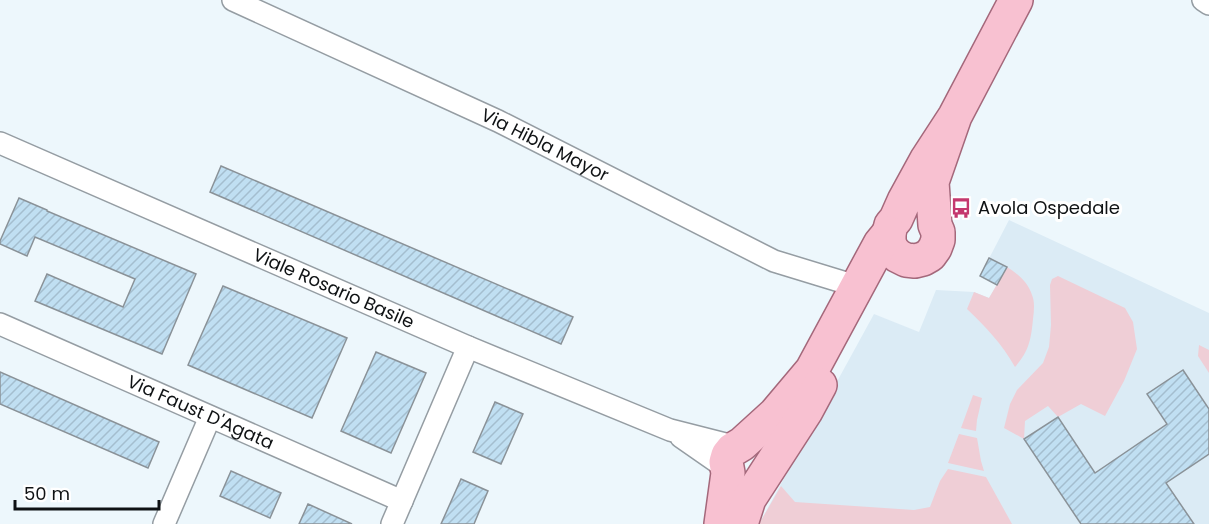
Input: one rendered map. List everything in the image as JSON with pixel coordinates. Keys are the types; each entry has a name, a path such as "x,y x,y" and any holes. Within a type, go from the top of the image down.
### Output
{"main road":[{"path":"721,524 734,458 812,370 880,243 893,226 902,214 917,212 930,219 938,232 935,248 930,255 915,261 898,256 892,250 889,242 893,226 904,201 927,159 955,116 1016,0"},
{"path":"935,225 932,182 955,116"},
{"path":"741,524 749,499 806,411 877,280 906,260"},
{"path":"734,458 735,482 745,486 757,483 765,476"}],"street":[{"name":"Via Hibla Mayor","path":"233,0 498,122 774,261 858,285"},
{"path":"1203,0 1209,4"},
{"name":"Viale Rosario Basile","path":"0,143 468,347 670,430 725,444 734,458"},
{"name":"Via Faust D'Agata","path":"0,324 402,501"},
{"path":"392,524 468,347"},
{"path":"165,524 210,417"}],"shaded area":[{"path":"1009,220 1209,313 1209,524 759,524 874,314 919,332 936,290 974,292 989,298 997,285 980,276"},
{"path":"1007,267 1025,282 1034,304 1030,339 1023,356 1015,367 993,336 967,309 974,292 989,298"},
{"path":"1058,276 1125,308 1133,322 1137,349 1124,381 1105,416 1081,404 1058,417 1048,406 1025,421 1024,439 1004,428 1010,404 1017,390 1043,363 1049,347 1050,285 1052,279"},
{"path":"1199,345 1209,350 1209,373 1198,356"},
{"path":"973,395 982,398 976,431 961,428"},
{"path":"959,434 977,438 984,471 948,463"},
{"path":"948,469 986,477 1012,524 759,524 781,486 795,502 914,510 930,507 940,481"}],"building":[{"path":"221,166 573,317 561,344 210,192"},
{"path":"19,198 196,274 162,354 35,301 47,274 123,307 135,279 35,237 27,256 0,244"},
{"path":"989,258 1007,267 997,285 980,276"},
{"path":"223,286 347,338 312,418 188,365"},
{"path":"376,352 426,373 391,453 341,431"},
{"path":"1183,370 1209,409 1209,454 1166,483 1194,524 1081,524 1024,439 1058,417 1095,473 1167,424 1147,394"},
{"path":"0,372 159,442 148,468 0,404"},
{"path":"495,402 523,414 501,464 473,452"},
{"path":"231,471 281,493 270,518 220,496"},
{"path":"461,479 488,491 474,524 441,524"},
{"path":"308,504 352,524 299,524"}],"place":[{"name":"Avola Ospedale","path":"961,208"}]}
